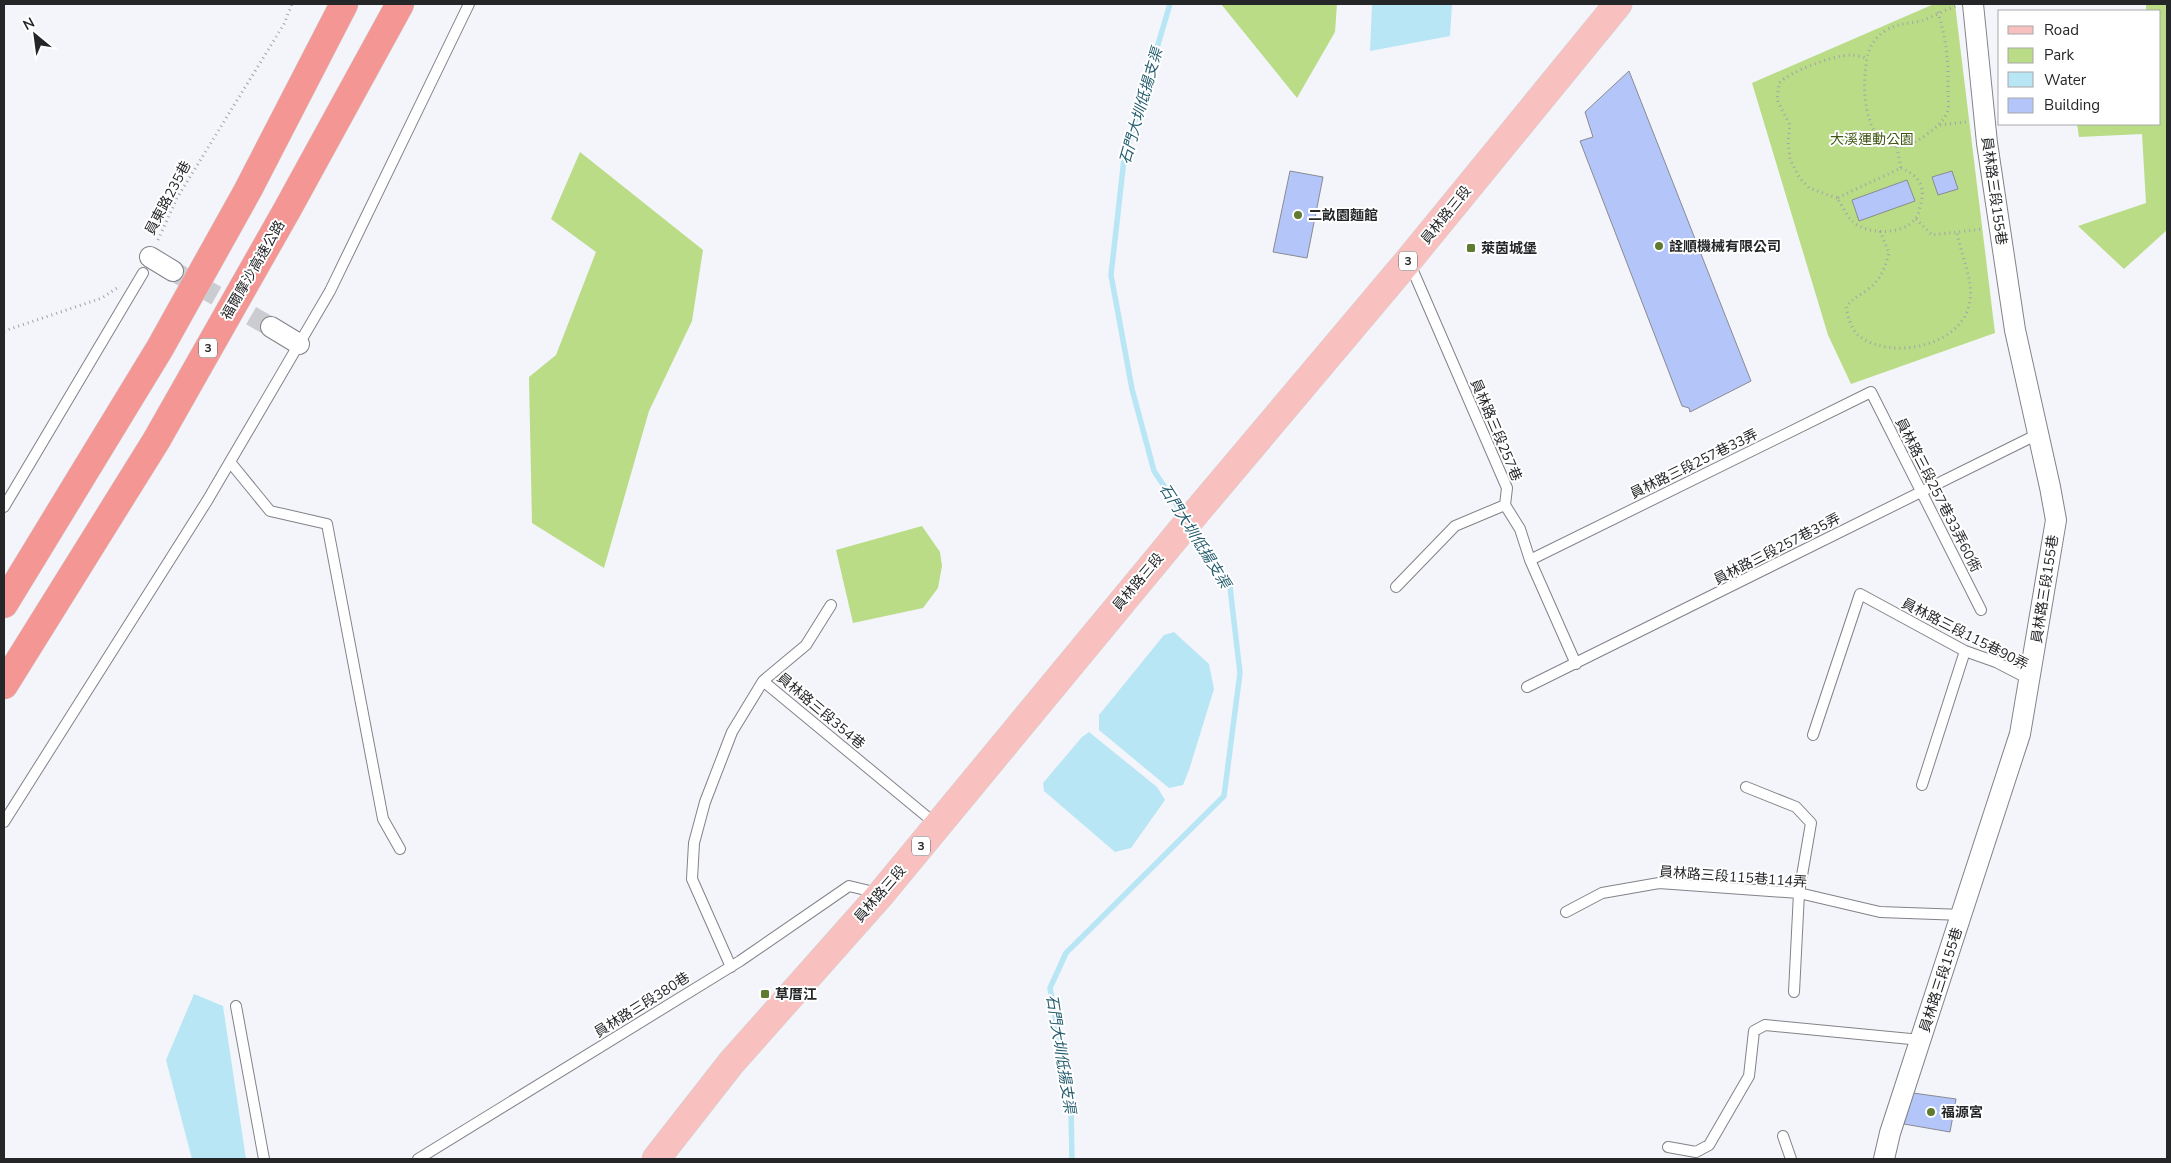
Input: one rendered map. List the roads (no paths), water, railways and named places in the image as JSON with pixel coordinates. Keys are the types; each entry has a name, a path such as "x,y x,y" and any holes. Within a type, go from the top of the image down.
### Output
{"highway":[{"path":"4,604 160,348 248,190 344,4"},
{"name":"福爾摩沙高速公路","path":"4,686 156,441 400,4"}],"main road":[{"name":"員林路三段","path":"656,1159 731,1063 881,894 1188,522 1408,261 1618,4"}],"street":[{"name":"員林路三段155巷","path":"1884,1159 1890,1133 2020,734 2056,520 2015,330 1984,120 1973,4"},
{"path":"147,265 173,271"},
{"path":"271,328 299,344"}],"lane":[{"path":"4,822 202,509 330,290 470,4"},
{"name":"員林路三段257巷","path":"1408,261 1507,488 1505,505 1520,529 1530,560 1576,664"},
{"path":"4,507 147,265"},
{"name":"員林路三段257巷33弄60衖","path":"1871,392 1981,610"},
{"name":"員林路三段257巷33弄","path":"1530,560 1871,392"},
{"name":"員林路三段257巷35弄","path":"1528,687 2038,434"},
{"path":"230,462 270,511 327,524 383,819 400,849"},
{"path":"1396,587 1456,526 1505,505"},
{"name":"員林路三段115巷90弄","path":"1813,735 1860,594 1965,651 1996,662 2025,677 2029,685"},
{"path":"763,681 806,645 831,605"},
{"path":"1922,785 1965,651"},
{"name":"員林路三段354巷","path":"731,967 692,879 694,843 705,802 732,732 763,681 938,825"},
{"path":"1746,787 1796,807 1811,823 1799,893 1794,992"},
{"name":"員林路三段115巷114弄","path":"1566,912 1602,893 1659,883 1799,893 1880,912 1962,915"},
{"name":"員林路三段380巷","path":"418,1159 731,967 849,886 881,894"},
{"path":"236,1006 264,1159"},
{"path":"1668,1147 1696,1152 1709,1145 1749,1076 1754,1031 1765,1025 1921,1040"},
{"path":"1783,1136 1791,1159"}],"water":[{"path":"1372,4 1452,4 1450,36 1370,51"},
{"path":"1174,632 1209,664 1214,689 1183,785 1169,788 1099,730 1099,715 1164,635"},
{"path":"1089,732 1157,787 1165,800 1131,848 1115,852 1044,791 1043,783 1082,737"},
{"path":"194,994 223,1006 246,1159 192,1159 166,1060"}],"waterway":[{"name":"石門大圳低揚支渠","path":"1170,4 1124,159 1111,275 1132,389 1154,471 1184,516"},
{"name":"石門大圳低揚支渠","path":"1072,1159 1071,1109 1050,988 1066,953 1224,796 1240,673 1230,587 1193,530"}],"tunnel":[{"path":"173,271 271,327"}],"place":[{"name":"二畝園麵館","path":"1298,215"},
{"name":"詮順機械有限公司","path":"1659,246"},
{"name":"萊茵城堡","path":"1471,248"},
{"name":"草厝江","path":"765,994"},
{"name":"福源宮","path":"1931,1112"}],"park label":[{"name":"大溪運動公園","path":"1872,139"}]}
